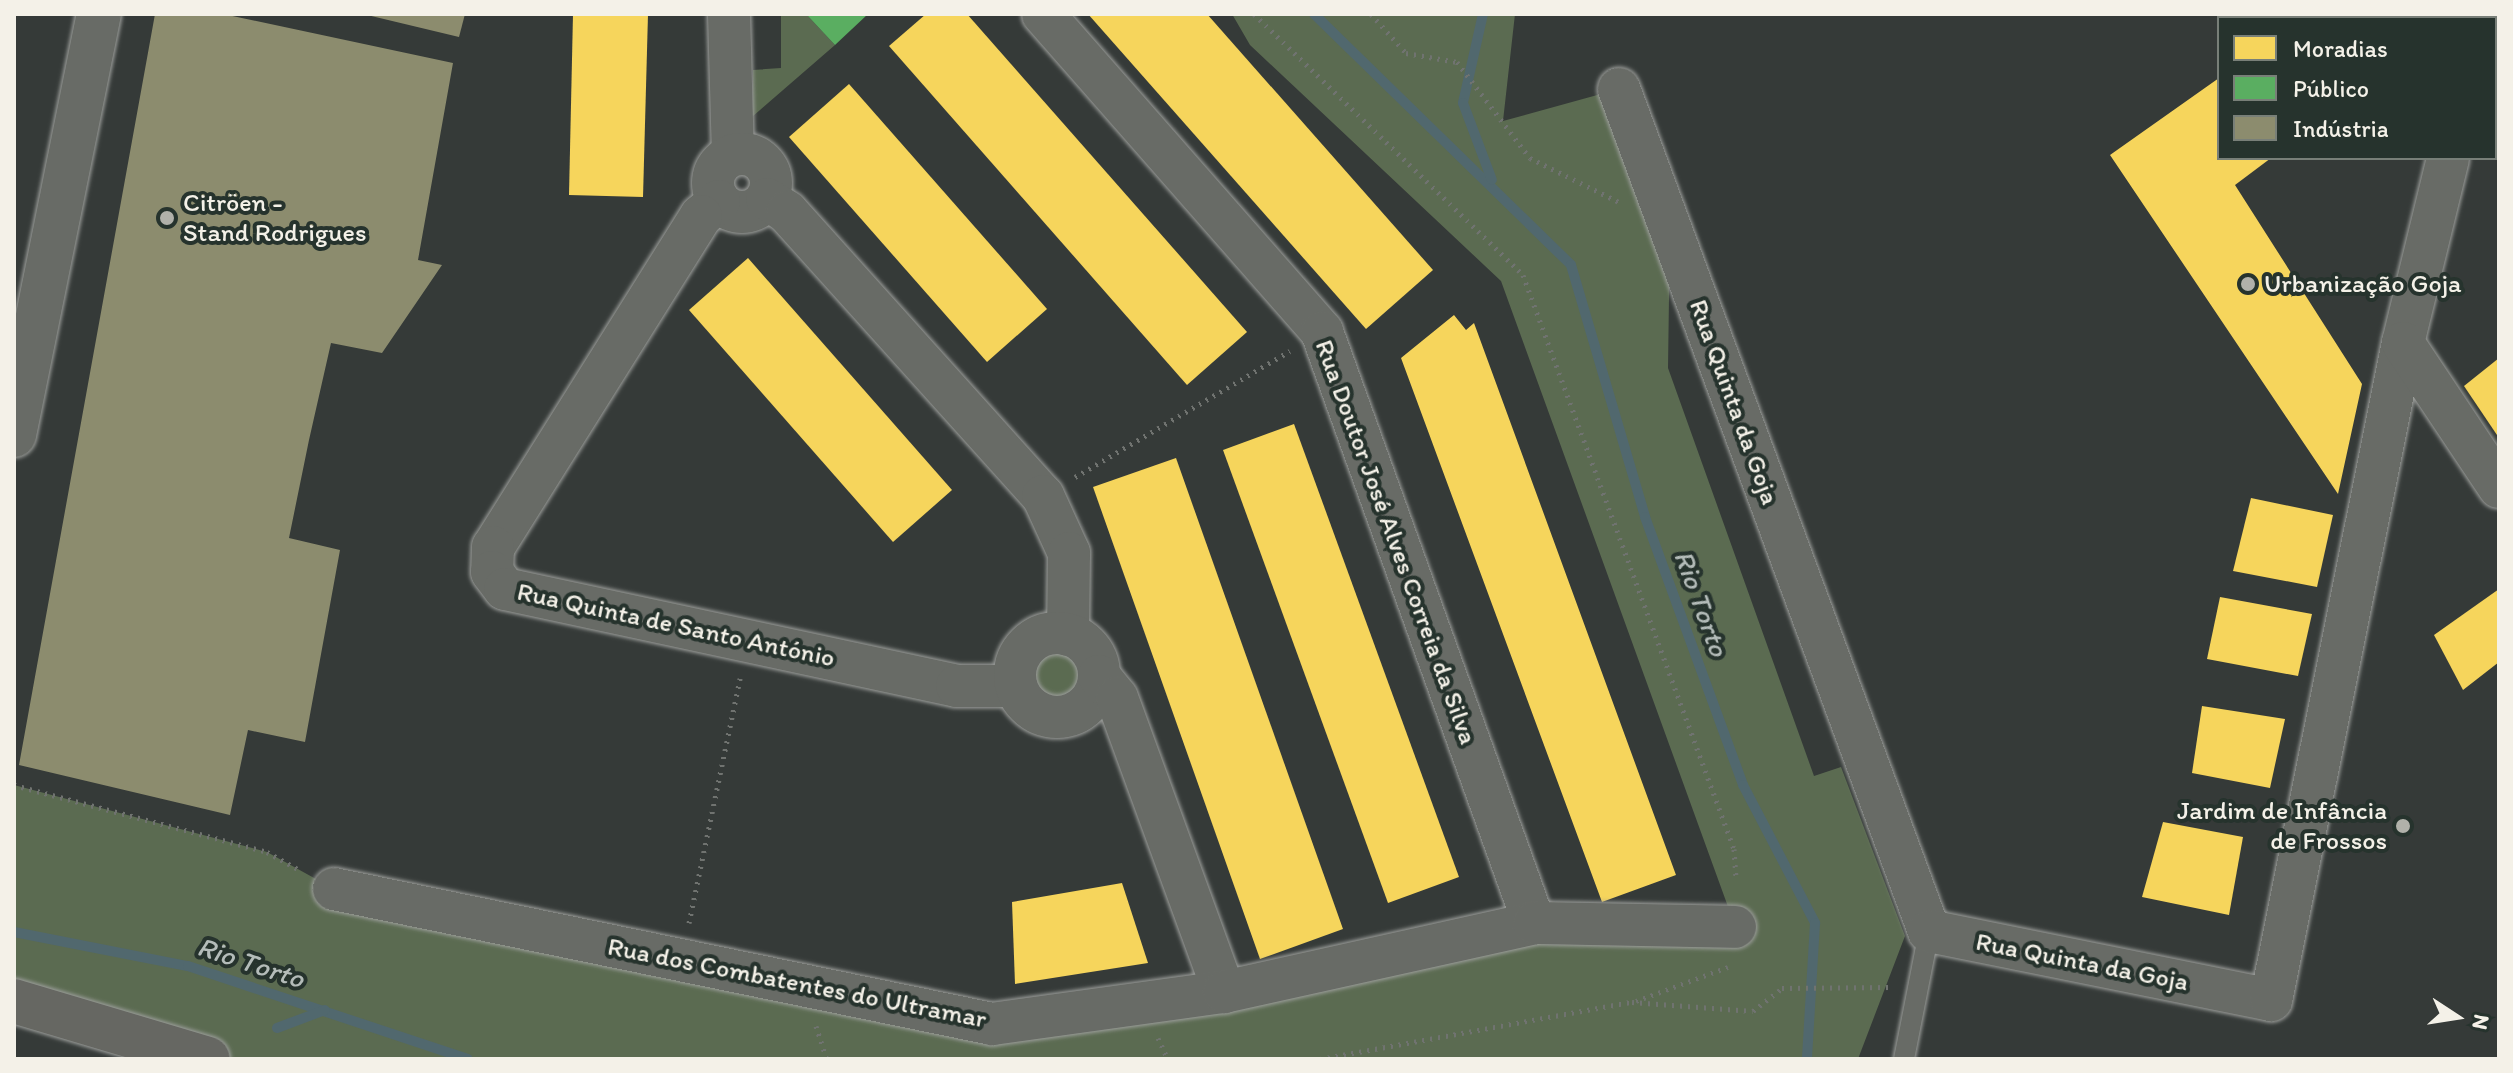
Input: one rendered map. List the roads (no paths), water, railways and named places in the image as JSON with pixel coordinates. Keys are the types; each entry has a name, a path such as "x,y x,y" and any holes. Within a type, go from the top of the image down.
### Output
{"main road":[{"path":"14,1001 208,1059"}],"street":[{"path":"14,435 99,14"},
{"path":"729,14 733,155 714,174 719,201 743,212 767,199"},
{"name":"Rua Doutor José Alves Correia da Silva","path":"1043,14 1322,332 1534,923"},
{"name":"Rua Quinta da Goja","path":"1619,89 1929,931 2271,1000 2403,343 2448,160"},
{"path":"733,155 766,165 767,199"},
{"path":"767,199 787,212 1043,496 1069,553 1068,635"},
{"name":"Rua Quinta de Santo António","path":"719,201 701,216 493,547 492,572 505,589 748,642 957,686 1016,686"},
{"path":"2403,343 2499,487"},
{"path":"1099,676 1090,701 1069,716 1031,709 1016,686 1023,650 1043,635 1068,635 1090,650 1099,676 1117,698 1224,992"},
{"name":"Rua dos Combatentes do Ultramar","path":"334,889 992,1024 1224,992 1534,923 1735,927"}],"lane":[{"path":"1904,1059 1929,931"}],"waterway":[{"name":"Rio Torto","path":"1314,14 1571,265 1645,517 1743,785 1815,923 1807,1059"},
{"name":"Rio Torto","path":"1483,14 1463,103 1492,180"},
{"name":"Rio Torto","path":"14,932 188,966 468,1059"},
{"path":"277,1028 325,1010"}],"place":[{"name":"Citröen - Stand Rodrigues","path":"167,218"},
{"name":"Urbanização Goja","path":"2248,284"},
{"name":"Jardim de Infância de Frossos","path":"2403,826"}]}
